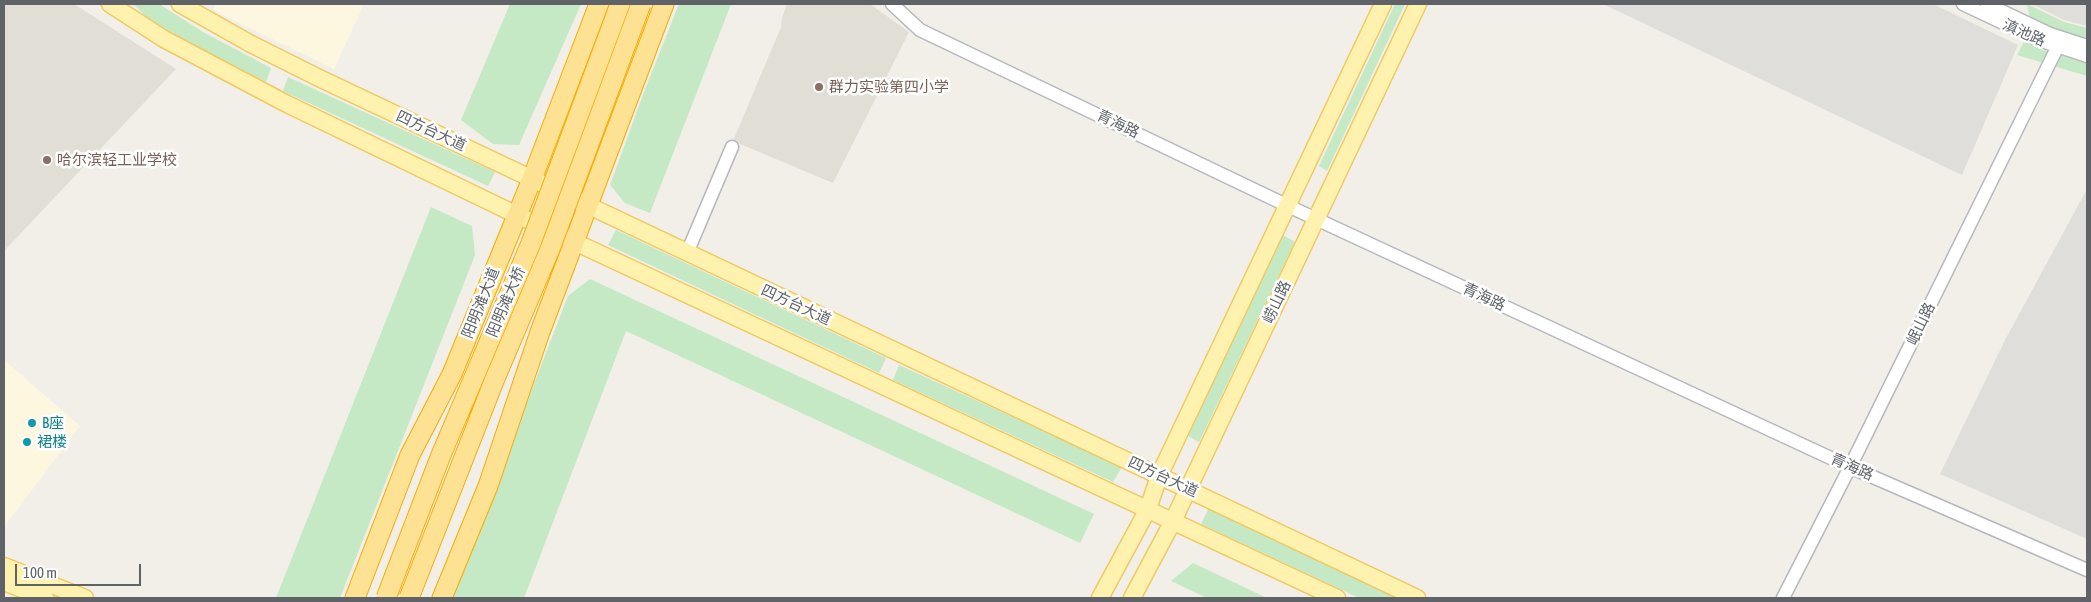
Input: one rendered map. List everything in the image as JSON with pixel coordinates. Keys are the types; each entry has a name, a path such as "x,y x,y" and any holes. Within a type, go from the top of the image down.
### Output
{"highway":[{"name":"阳明滩大道","path":"355,598 410,455 452,374 532,179 599,4"},
{"name":"阳明滩大桥","path":"386,598 441,455 531,243 620,4"},
{"name":"阳明滩大桥","path":"409,598 494,381 550,249 641,4"},
{"path":"442,598 488,486 540,332 664,4"},
{"path":"430,598 478,477 540,332"},
{"path":"369,598 422,460 452,374"}],"main road":[{"path":"110,4 164,39 244,83 574,241 1337,598"},
{"name":"四方台大道","path":"180,4 251,44 319,78 1417,598"},
{"path":"1100,598 1148,509 1159,476 1383,4"},
{"name":"崂山路","path":"1132,598 1173,521 1418,4"},
{"path":"4,566 85,598"},
{"path":"4,582 45,598"}],"street":[{"name":"青海路","path":"892,4 920,30 1286,205 1850,467 2087,570"},
{"name":"滇池路","path":"1962,4 2057,48 2087,56"},
{"name":"滇池路","path":"1987,4 2050,34 2087,46"},
{"name":"岷山路","path":"1783,598 1850,467 2057,48"},
{"path":"687,253 732,147"}],"shaded area":[{"name":"哈尔滨轻工业学校","path":"4,4 74,4 176,69 4,251"},
{"path":"216,4 364,4 334,69 213,10"},
{"name":"群力实验第四小学","path":"787,4 870,4 909,32 833,183 733,141 781,27"},
{"path":"1603,4 1933,4 2018,45 1962,175"},
{"path":"2032,4 2087,4 2087,26 2064,20"},
{"path":"2087,189 2087,539 1940,474 2005,340"},
{"path":"4,360 80,426 4,527"}],"green space":[{"path":"133,4 159,4 203,32 271,68 266,82 197,48 148,18"},
{"path":"510,4 581,4 519,145 493,144 461,120"},
{"path":"679,4 731,4 650,213 625,203 610,185"},
{"path":"1395,4 1405,4 1327,171 1319,166"},
{"path":"2027,4 2064,22 2087,28 2087,38 2030,18"},
{"path":"2025,40 2043,50 2087,62 2087,76 2017,55"},
{"path":"288,77 495,172 488,186 283,91"},
{"path":"431,207 472,226 475,255 340,598 276,598"},
{"path":"616,230 886,358 879,373 608,245"},
{"path":"1283,235 1295,242 1199,442 1188,436"},
{"path":"590,279 1094,514 1080,543 626,331 524,598 451,598 568,296"},
{"path":"899,365 1122,467 1113,482 893,380"},
{"path":"1209,508 1400,598 1359,598 1201,524"},
{"path":"1193,563 1267,598 1207,598 1171,581"}],"place":[{"name":"群力实验第四小学","path":"819,87"},
{"name":"哈尔滨轻工业学校","path":"47,160"},
{"name":"B座","path":"32,423"},
{"name":"裙楼","path":"27,442"}]}
